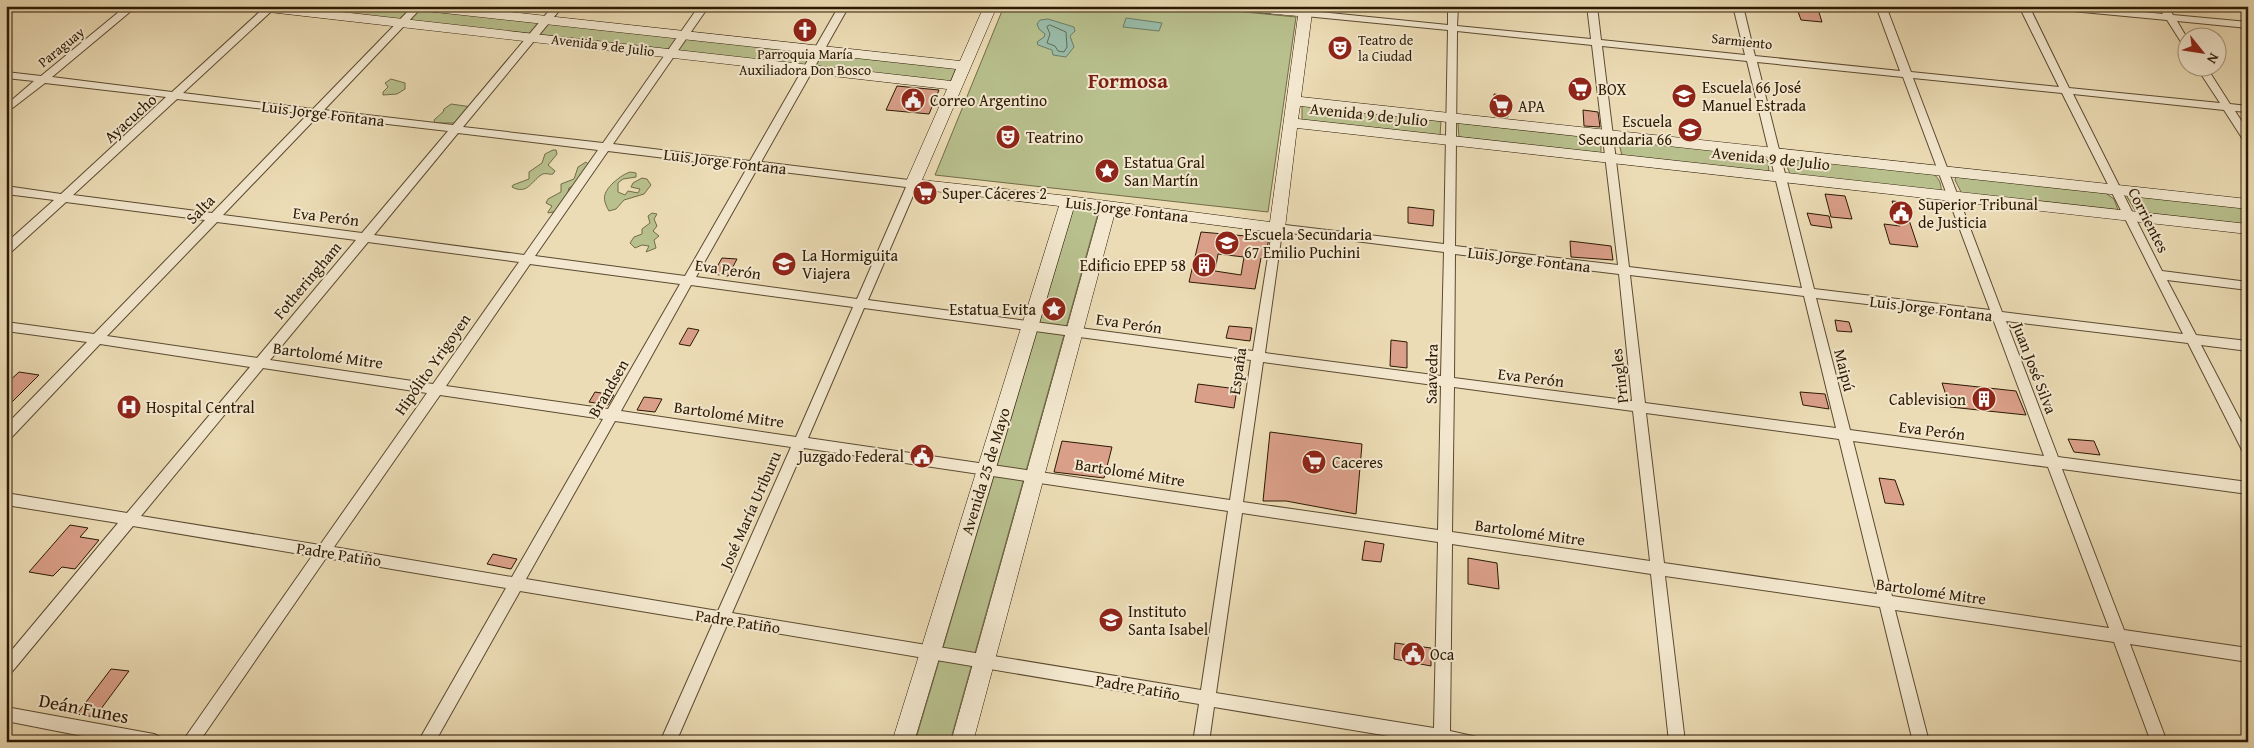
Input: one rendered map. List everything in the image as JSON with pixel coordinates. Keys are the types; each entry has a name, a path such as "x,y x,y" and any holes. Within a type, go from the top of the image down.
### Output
{"main road":[{"name":"Avenida 9 de Julio","path":"251,6 956,86"},
{"name":"Avenida 9 de Julio","path":"418,6 964,66"},
{"path":"913,184 991,6"},
{"name":"Sarmiento","path":"1232,6 1306,10"},
{"name":"España","path":"1276,228 1306,10"},
{"name":"Avenida 9 de Julio","path":"1294,101 2248,204"},
{"name":"Avenida 9 de Julio","path":"1291,123 2248,229"},
{"name":"Luis Jorge Fontana","path":"913,184 1068,201 1276,228"},
{"name":"Avenida 25 de Mayo","path":"903,742 1068,201"},
{"path":"962,742 1109,206"}],"street":[{"name":"Paraguay","path":"6,110 132,6"},
{"name":"Salta","path":"6,434 418,6"},
{"name":"Fotheringham","path":"6,668 558,6"},
{"name":"Hipólito Yrigoyen","path":"190,742 704,6"},
{"name":"Brandsen","path":"426,742 844,6"},
{"name":"Saavedra","path":"1442,739 1453,6"},
{"name":"Pringles","path":"1592,6 1640,407 1677,742"},
{"name":"Maipú","path":"1738,6 1921,742"},
{"name":"Juan José Silva","path":"1881,6 2159,742"},
{"name":"Corrientes","path":"2024,6 2128,216 2248,448"},
{"path":"2051,6 2248,25"},
{"path":"2164,6 2177,28"},
{"name":"Ayacucho","path":"6,250 271,7"},
{"name":"Sarmiento","path":"1306,10 1452,29 2248,109"},
{"name":"Luis Jorge Fontana","path":"6,75 913,184"},
{"path":"2208,78 2248,139"},
{"name":"José María Uriburu","path":"668,742 913,184"},
{"name":"Eva Perón","path":"6,190 2248,488"},
{"name":"Luis Jorge Fontana","path":"1276,228 2248,346"},
{"name":"España","path":"1201,742 1276,228"},
{"path":"2159,275 2248,286"},
{"name":"Bartolomé Mitre","path":"6,326 2248,655"},
{"name":"Padre Patiño","path":"6,499 985,660 1207,700 1442,739 1471,742"},
{"name":"Deán Funes","path":"6,714 154,742"}],"shaded area":[{"path":"275,6 394,6 956,68 950,82"},
{"path":"1004,6 1182,6 1296,17 1268,212 935,175"},
{"path":"391,79 405,83 405,89 397,94 383,95 383,92 388,87 385,83"},
{"path":"451,104 472,107 455,123 435,123 434,120"},
{"path":"1305,105 1441,121 1440,136 1302,120 1302,107"},
{"path":"1460,122 1601,138 1601,154 1459,137 1458,124"},
{"path":"1621,140 1760,154 1768,161 1769,173 1622,156 1619,143"},
{"path":"556,150 557,154 548,165 555,171 553,174 542,174 525,189 512,187 529,179 529,172 542,163 545,154"},
{"path":"1787,158 1930,172 1939,180 1941,192 1790,174 1785,161"},
{"path":"586,162 589,165 581,182 569,188 558,211 548,213 552,206 546,203 548,199 561,192 561,184 574,179 578,167"},
{"path":"630,172 636,173 636,177 623,179 618,183 618,192 625,195 628,191 638,193 640,189 631,187 633,183 642,178 647,179 651,185 644,194 624,200 616,209 609,211 605,203 607,190 619,178"},
{"path":"1956,177 2104,192 2114,199 2118,210 1962,194 1955,180"},
{"path":"2128,195 2248,206 2248,226 2136,212 2127,197"},
{"path":"1074,207 1099,210 950,742 915,742"},
{"path":"652,213 657,214 654,219 657,226 653,231 659,236 654,240 656,248 646,252 649,246 642,245 635,248 630,243 634,237 642,234 642,229 650,223 648,216"}],"water":[{"path":"1126,18 1162,23 1159,31 1123,27"},
{"path":"1048,19 1074,27 1075,31 1070,36 1074,47 1066,57 1053,55 1052,50 1038,45 1037,42 1045,34 1039,29 1037,24 1040,20"}],"building":[{"path":"1796,6 1817,6 1822,22 1801,20"},
{"name":"Correo Argentino","path":"897,86 939,90 929,114 886,110"},
{"name":"APA","path":"1494,94 1508,96 1508,117 1494,116"},
{"path":"1583,110 1598,112 1600,127 1584,126"},
{"path":"1825,194 1845,196 1852,219 1831,217"},
{"name":"Superior Tribunal de Justicia","path":"1892,201 1903,202 1918,247 1890,244 1884,224 1900,226"},
{"path":"1408,207 1434,210 1433,226 1408,223"},
{"path":"1807,213 1829,216 1832,228 1811,225"},
{"name":"Edificio EPEP 58","path":"1201,232 1269,238 1265,259 1261,258 1255,289 1189,282","holes":["1218,254 1244,257 1241,275 1215,271"]},
{"path":"1570,241 1611,246 1613,260 1571,257"},
{"path":"722,258 737,259 728,276 713,274"},
{"path":"1835,320 1849,322 1852,332 1837,331"},
{"path":"1229,326 1252,328 1250,341 1226,338"},
{"path":"688,328 699,330 690,346 679,344"},
{"path":"1391,340 1407,342 1407,368 1390,366"},
{"path":"19,372 39,375 6,408 6,384"},
{"name":"Cablevision","path":"1942,383 2016,391 2026,415 1950,407"},
{"path":"1198,384 1237,389 1234,408 1195,402"},
{"path":"595,392 614,395 608,405 589,402"},
{"path":"1800,392 1825,394 1829,409 1803,405"},
{"path":"644,397 662,399 655,412 637,410"},
{"name":"Caceres","path":"1270,432 1362,444 1356,514 1286,501 1263,501"},
{"path":"2068,439 2094,441 2100,455 2074,452"},
{"path":"1062,441 1112,447 1104,478 1054,472"},
{"path":"1879,478 1895,480 1904,505 1885,503"},
{"path":"70,525 88,528 80,537 99,540 75,569 62,567 53,576 29,572"},
{"path":"1365,541 1384,544 1381,562 1362,560"},
{"path":"493,554 517,559 511,569 487,564"},
{"path":"1468,558 1497,563 1499,589 1468,584"},
{"name":"Oca","path":"1395,643 1431,648 1431,666 1394,659"},
{"path":"111,669 129,671 95,717 77,714"}],"place":[{"name":"Parroquia María Auxiliadora Don Bosco","path":"805,30"},
{"name":"Teatro de la Ciudad","path":"1340,48"},
{"name":"BOX","path":"1580,89"},
{"name":"Escuela 66 José Manuel Estrada","path":"1684,96"},
{"name":"Correo Argentino","path":"913,100"},
{"name":"APA","path":"1501,106"},
{"name":"Escuela Secundaria 66","path":"1690,130"},
{"name":"Teatrino","path":"1008,137"},
{"name":"Estatua Gral San Martín","path":"1107,171"},
{"name":"Super Cáceres 2","path":"925,193"},
{"name":"Superior Tribunal de Justicia","path":"1901,213"},
{"name":"Escuela Secundaria 67 Emilio Puchini","path":"1227,243"},
{"name":"La Hormiguita Viajera","path":"784,264"},
{"name":"Edificio EPEP 58","path":"1204,265"},
{"name":"Estatua Evita","path":"1054,309"},
{"name":"Cablevision","path":"1984,399"},
{"name":"Hospital Central","path":"129,407"},
{"name":"Juzgado Federal","path":"922,456"},
{"name":"Caceres","path":"1314,462"},
{"name":"Instituto Santa Isabel","path":"1111,620"},
{"name":"Oca","path":"1413,654"}],"district":[{"name":"Formosa","path":"1128,81"}]}
